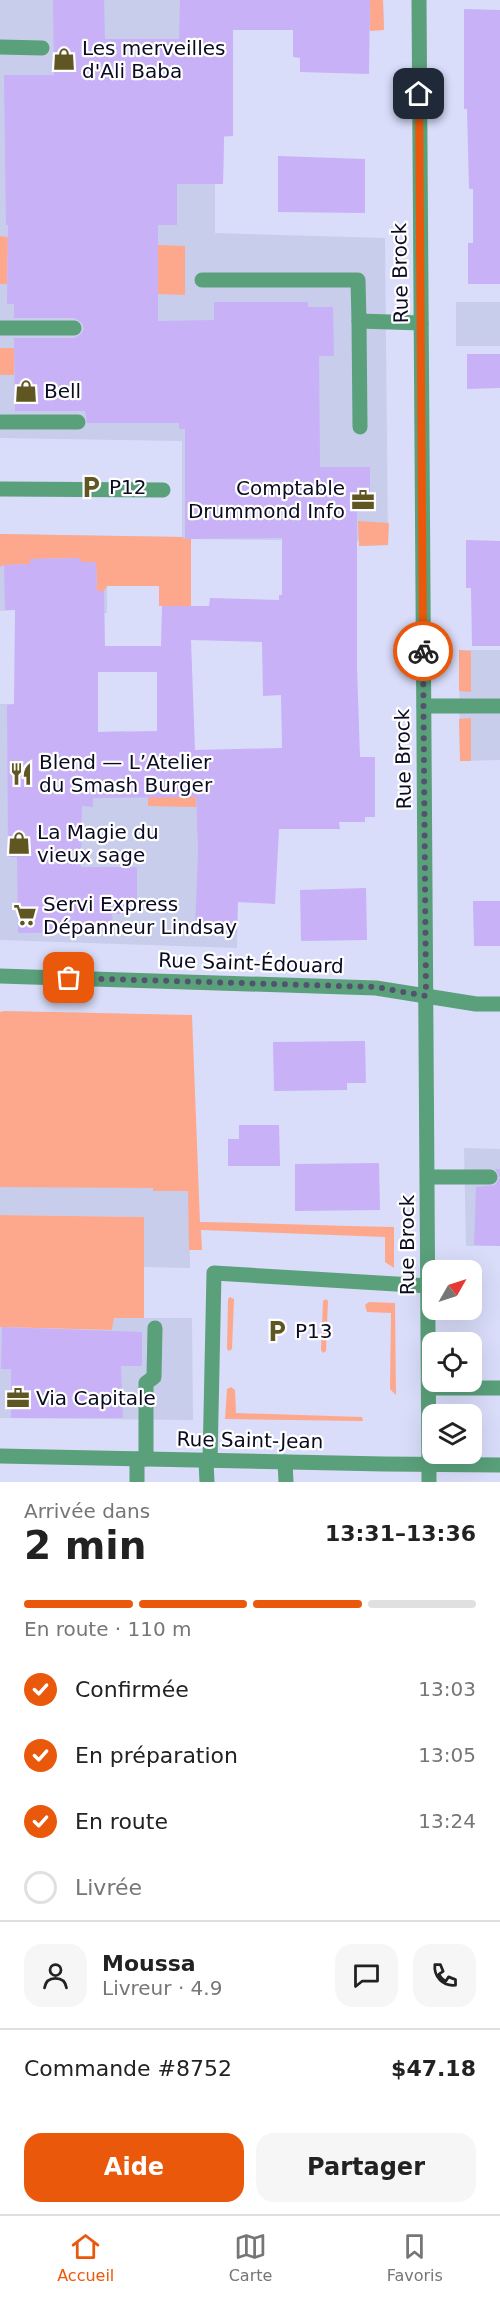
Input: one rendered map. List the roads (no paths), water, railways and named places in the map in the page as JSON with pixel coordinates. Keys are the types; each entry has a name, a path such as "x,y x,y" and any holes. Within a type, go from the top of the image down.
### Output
{"street":[{"name":"Rue Brock","path":"419,0 429,1260"},
{"path":"0,47 42,48"},
{"path":"202,280 358,280 360,427"},
{"path":"359,321 421,324"},
{"path":"0,328 74,328"},
{"path":"0,422 78,422"},
{"path":"0,489 163,490"},
{"path":"424,706 500,706"},
{"name":"Rue Saint-Édouard","path":"0,976 376,987 476,1004 500,1004"},
{"path":"428,1177 490,1177"},
{"path":"207,1482 214,1273 422,1286"},
{"path":"137,1482 141,1459 146,1383 154,1377 155,1328"},
{"path":"482,1388 500,1388"},
{"name":"Rue Saint-Jean","path":"0,1456 422,1464"},
{"path":"285,1462 286,1482"},
{"name":"Rue Brock","path":"429,1464 429,1482"},
{"name":"Rue Saint-Jean","path":"482,1464 500,1464"}],"place":[{"name":"Les merveilles d'Ali Baba","path":"64,59"},
{"name":"Bell","path":"26,391"},
{"name":"P12","path":"91,487"},
{"name":"Comptable Drummond Info","path":"363,500"},
{"name":"Blend — L’Atelier du Smash Burger","path":"21,774"},
{"name":"La Magie du vieux sage","path":"19,843"},
{"name":"Servi Express Dépanneur Lindsay","path":"25,915"},
{"name":"P13","path":"277,1331"},
{"name":"Via Capitale","path":"18,1398"}]}
